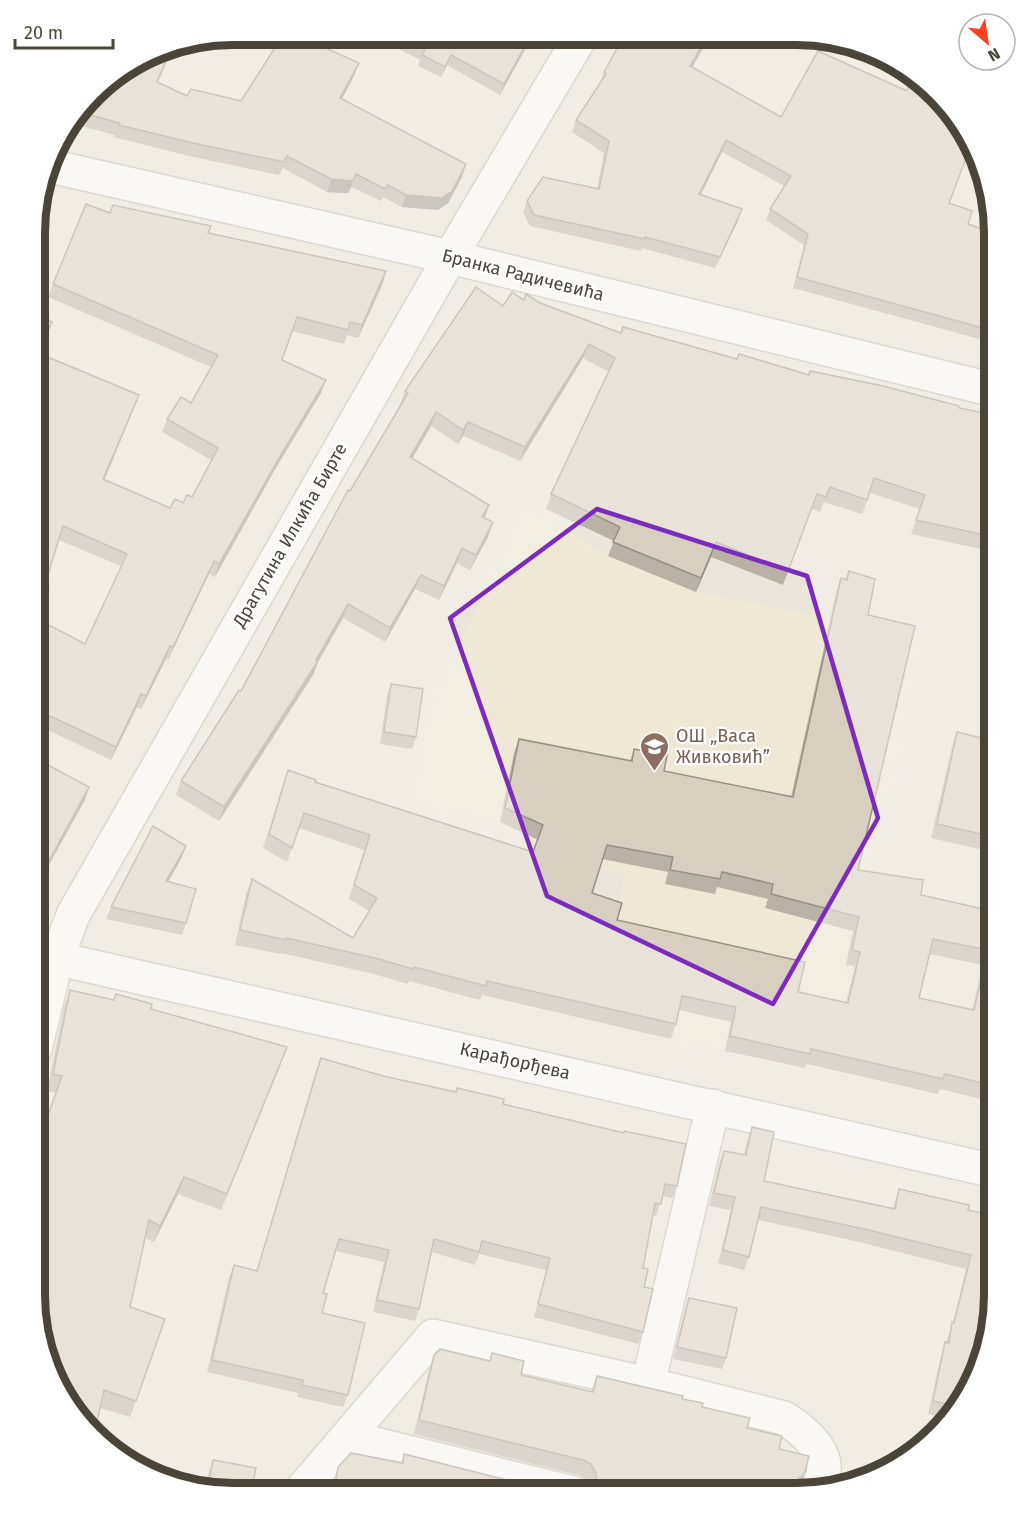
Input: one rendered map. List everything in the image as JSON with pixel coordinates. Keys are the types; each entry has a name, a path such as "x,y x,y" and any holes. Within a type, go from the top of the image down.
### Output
{"street":[{"name":"Драгутина Илкића Бирте","path":"46,956 73,915 450,257 576,45"},
{"name":"Бранка Радичевића","path":"57,168 450,257 984,388"},
{"name":"Карађорђева","path":"46,956 984,1169"},
{"path":"648,1384 713,1106"},
{"path":"308,1483 433,1336 648,1384 784,1418 802,1429 817,1448 825,1468 821,1481"},
{"path":"347,1437 533,1483"}],"highlighted area":[{"path":"597,509 807,576 878,818 773,1004 547,896 450,618"}],"shaded area":[{"path":"221,45 796,45 821,47 845,51 868,59 911,84 945,118 970,161 978,184 984,233 984,1307 974,1356 952,1400 920,1436 890,1458 868,1469 845,1477 796,1483 233,1483 208,1481 184,1477 161,1469 118,1444 84,1410 59,1367 45,1307 45,233 47,208 55,172 70,139 92,109 109,92 139,70 161,59"},
{"name":"ОШ „Васа Живковић”","path":"526,505 608,556 696,592 825,617 925,633 858,909 846,965 848,997 831,1069 805,1068 594,1022 625,874 526,849 529,832 470,815 415,803 420,739 447,671"}],"building":[{"path":"277,45 319,45 359,63 340,98 466,164 452,191 442,198 406,195 388,185 385,189 356,174 353,181 331,179 287,156 284,162 193,143 119,125 120,123 88,114 109,92 128,77 168,57 157,82 187,96 191,89 241,101"},
{"path":"417,45 525,45 504,84 451,55 445,67 422,55 425,49"},
{"path":"619,45 702,45 690,66 781,117 818,51 907,91 911,84 945,118 967,155 949,203 972,211 968,224 984,229 984,328 797,277 808,234 770,209 791,176 726,140 699,194 742,209 720,257 645,237 645,239 534,215 527,201 543,177 599,189 609,141 576,120 606,74 604,72"},
{"path":"86,204 110,213 113,205 211,226 208,233 386,271 362,325 350,322 348,330 297,317 282,360 326,380 219,564 214,561 173,647 170,646 146,696 141,694 116,747 45,714 45,623 85,644 127,554 63,526 45,584 45,356 139,395 103,479 170,508 175,499 183,503 187,495 192,497 218,448 167,419 181,397 191,403 218,355 53,284"},
{"path":"476,287 503,306 512,292 524,300 526,294 540,303 621,333 623,327 737,359 739,354 809,375 810,371 883,386 984,413 984,535 916,520 925,495 874,478 867,500 830,487 826,497 817,494 788,571 716,542 701,578 613,542 620,527 551,494 615,358 589,344 525,447 468,422 463,430 436,412 410,457 489,505 482,517 493,522 476,555 462,548 444,586 421,575 390,628 348,604 316,660 318,661 224,807 181,781 239,690 241,691 348,490 350,491 408,393 405,391"},
{"path":"45,318 52,322 45,338"},
{"path":"849,571 875,579 868,615 915,626 858,870 923,880 921,895 983,909 984,904 984,949 933,939 919,998 974,1010 984,967 984,1084 945,1074 943,1079 811,1049 810,1054 730,1036 736,1007 682,996 676,1024 487,981 486,986 375,958 240,930 252,879 353,938 377,898 354,885 370,835 304,813 292,848 269,834 288,770 316,780 315,782 533,852 543,825 505,808 519,739 632,761 634,749 667,755 664,771 793,797 841,578 847,580","holes":["607,845 673,857 670,870 720,879 722,872 773,884 771,894 859,917 852,950 860,952 848,1003 798,992 805,962 617,920 622,903 592,893"]},
{"path":"45,587 49,589 45,601"},
{"path":"391,684 423,689 416,737 384,732"},
{"path":"957,732 984,739 984,835 937,824"},
{"path":"45,763 89,787 45,868"},
{"path":"153,826 186,846 166,881 196,889 186,923 111,907"},
{"path":"70,990 114,1000 116,994 152,1004 151,1009 287,1047 227,1194 184,1177 160,1226 149,1220 130,1307 165,1319 136,1401 104,1390 97,1424 70,1389 59,1367 45,1307 45,1124 62,1076 53,1074"},
{"path":"321,1058 383,1076 456,1092 457,1088 504,1099 503,1104 624,1133 624,1131 686,1144 677,1186 665,1184 661,1204 655,1203 643,1268 648,1269 644,1287 653,1289 643,1332 538,1304 550,1258 482,1241 479,1252 434,1239 419,1309 377,1300 389,1250 339,1239 323,1293 327,1294 322,1313 365,1323 348,1395 302,1385 303,1380 212,1360 234,1265 257,1271"},
{"path":"752,1127 774,1132 764,1181 895,1209 899,1189 969,1205 968,1210 984,1214 984,1307 980,1332 965,1378 948,1404 933,1401 945,1342 949,1343 952,1322 954,1323 971,1255 761,1207 749,1257 723,1250 735,1197 714,1193 724,1151 746,1155"},
{"path":"689,1298 737,1308 726,1358 677,1347"},
{"path":"440,1349 490,1361 492,1353 524,1361 521,1375 593,1392 597,1376 683,1396 682,1399 703,1403 702,1407 750,1418 747,1428 782,1436 779,1449 809,1456 805,1472 795,1483 596,1483 596,1473 591,1464 583,1460 419,1420 434,1355"},
{"path":"351,1453 403,1463 404,1454 519,1483 335,1483 338,1467"},
{"path":"213,1460 256,1468 253,1483 209,1481"}],"place":[{"name":"ОШ „Васа Живковић”","path":"655,772"}]}
